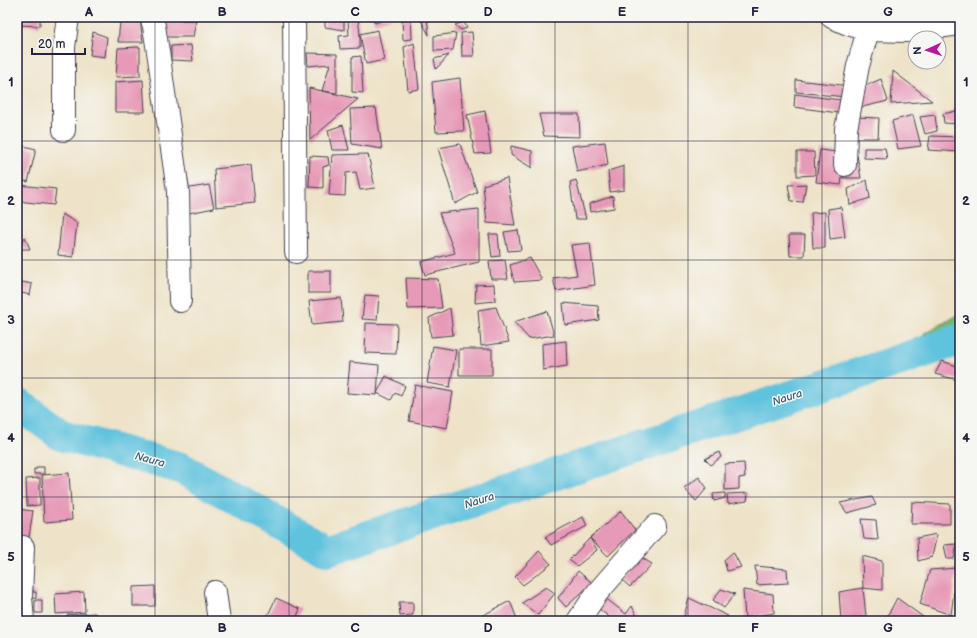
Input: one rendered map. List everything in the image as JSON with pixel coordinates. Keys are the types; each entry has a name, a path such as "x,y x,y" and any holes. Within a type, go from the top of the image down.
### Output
{"street":[{"path":"64,130 64,47 68,17"},
{"path":"151,17 154,26 159,58 178,191 180,301"},
{"path":"294,17 296,252"},
{"path":"832,17 868,30 907,31 960,24"},
{"path":"845,164 846,129 858,66 868,30"},
{"path":"578,621 597,593 655,526"},
{"path":"22,621 21,597 23,547"},
{"path":"215,592 219,621"}],"green space":[{"path":"960,314 960,341 923,334"}],"building":[{"path":"17,17 40,17 40,26 17,25"},
{"path":"164,17 181,17 182,20 196,20 193,37 166,37"},
{"path":"325,17 344,17 344,30 325,27"},
{"path":"372,17 393,17 375,23"},
{"path":"402,17 411,17 412,39 403,40"},
{"path":"419,17 427,17 429,35"},
{"path":"358,18 360,48 340,49 339,36 349,35 348,19"},
{"path":"140,20 143,42 118,42 120,22"},
{"path":"464,22 467,28 461,30 455,25"},
{"path":"378,30 384,60 366,64 360,34"},
{"path":"93,32 107,37 105,57 90,55"},
{"path":"472,32 474,56 462,56 461,33"},
{"path":"456,33 453,50 434,51 434,36"},
{"path":"414,43 419,89 408,91 404,47"},
{"path":"191,45 193,61 171,60 171,46"},
{"path":"140,47 140,76 116,77 118,48"},
{"path":"307,53 337,54 337,93 322,91 330,64 308,66"},
{"path":"449,55 436,69 434,59"},
{"path":"361,56 363,93 352,92 352,57"},
{"path":"893,71 932,101 891,104"},
{"path":"460,78 464,131 436,132 432,82"},
{"path":"881,79 888,101 858,108 856,90"},
{"path":"143,80 145,112 115,112 115,82"},
{"path":"796,80 850,86 846,97 796,92"},
{"path":"309,88 358,99 310,140"},
{"path":"795,94 848,101 846,114 794,107"},
{"path":"376,108 382,149 352,144 350,109"},
{"path":"960,110 960,124 944,123 943,114"},
{"path":"485,111 491,153 475,154 467,115"},
{"path":"539,114 579,114 580,137 544,136"},
{"path":"913,115 921,146 898,149 892,121"},
{"path":"935,115 937,131 925,134 920,117"},
{"path":"855,117 879,118 878,138 853,138"},
{"path":"343,125 349,150 332,150 328,130"},
{"path":"17,135 22,135 17,147"},
{"path":"930,136 960,137 960,152 928,150"},
{"path":"605,142 608,165 577,172 572,146"},
{"path":"460,144 477,192 455,204 438,148"},
{"path":"24,146 36,149 28,182 17,179"},
{"path":"511,146 532,151 532,168 511,155"},
{"path":"864,148 885,148 887,159 864,158"},
{"path":"820,150 845,153 841,185 816,182"},
{"path":"797,152 814,152 815,175 797,176"},
{"path":"368,154 375,188 360,190 356,172 346,173 345,196 329,195 332,155"},
{"path":"857,155 861,178 843,178 847,156"},
{"path":"310,156 328,157 329,165 323,167 323,188 309,187"},
{"path":"251,165 255,203 216,207 214,169"},
{"path":"624,166 624,190 610,192 608,171"},
{"path":"507,178 515,225 487,223 483,185"},
{"path":"576,180 586,219 575,219 570,182"},
{"path":"867,180 870,198 850,205 848,189"},
{"path":"806,184 803,202 791,201 788,185"},
{"path":"19,185 56,189 54,205 17,201"},
{"path":"209,185 214,208 189,213 184,189"},
{"path":"613,196 614,208 590,212 589,204"},
{"path":"841,207 845,237 830,239 828,209"},
{"path":"479,209 479,262 425,275 421,262 455,253 439,213"},
{"path":"825,212 825,248 813,248 811,213"},
{"path":"62,214 77,223 73,257 58,255"},
{"path":"518,230 521,250 508,251 504,232"},
{"path":"489,234 498,234 500,256 492,257"},
{"path":"789,235 805,235 804,256 790,256"},
{"path":"25,237 30,249 18,249"},
{"path":"590,243 595,285 556,291 553,278 577,275 571,245"},
{"path":"530,258 542,280 514,282 510,265"},
{"path":"505,260 508,279 491,279 489,261"},
{"path":"308,271 331,271 331,293 308,293"},
{"path":"406,278 438,279 442,308 408,309"},
{"path":"17,281 32,284 30,295 17,292"},
{"path":"494,284 495,301 475,303 476,285"},
{"path":"365,295 379,296 377,320 362,319"},
{"path":"341,298 343,322 312,325 309,301"},
{"path":"563,303 598,306 599,320 565,325"},
{"path":"496,307 509,342 481,346 478,310"},
{"path":"450,308 453,335 431,337 429,318"},
{"path":"547,311 554,335 529,339 514,322"},
{"path":"366,323 397,324 396,354 365,353"},
{"path":"566,341 567,366 543,370 542,344"},
{"path":"433,346 456,350 450,387 427,383"},
{"path":"459,349 492,349 492,375 459,375"},
{"path":"942,361 960,367 960,375 958,380 935,374"},
{"path":"350,362 379,365 377,395 347,393"},
{"path":"386,376 405,386 401,396 395,393 391,400 377,393"},
{"path":"415,385 453,392 447,428 409,421"},
{"path":"719,452 721,457 711,465 705,459"},
{"path":"744,463 745,477 739,478 739,489 725,490 725,464"},
{"path":"37,467 44,467 44,474 34,474 34,469 37,469"},
{"path":"69,473 72,520 44,522 42,475"},
{"path":"699,477 707,488 696,501 684,488"},
{"path":"40,478 40,505 27,506 26,479"},
{"path":"725,493 725,498 714,501 713,494"},
{"path":"748,493 747,501 728,504 727,494"},
{"path":"872,497 876,505 847,513 840,503"},
{"path":"912,502 950,504 950,524 911,524"},
{"path":"17,509 33,511 29,537 17,535"},
{"path":"621,511 635,530 608,556 590,538"},
{"path":"583,517 587,526 551,545 545,537"},
{"path":"861,519 876,520 878,540 864,539"},
{"path":"937,534 932,557 918,561 917,538"},
{"path":"590,538 597,550 577,566 569,560"},
{"path":"957,544 954,559 947,559 944,545"},
{"path":"539,551 551,564 523,585 515,577"},
{"path":"733,552 741,567 727,571 724,560"},
{"path":"639,556 652,564 630,587 621,579"},
{"path":"862,556 882,561 882,590 863,588"},
{"path":"755,566 787,569 788,583 757,585"},
{"path":"957,568 951,615 920,604 930,570"},
{"path":"578,571 592,583 566,607 558,598"},
{"path":"155,586 155,606 133,606 133,587"},
{"path":"546,587 555,593 538,615 522,603"},
{"path":"863,588 866,616 841,621 839,592"},
{"path":"33,589 33,592 36,592 36,598 23,600 28,590"},
{"path":"721,589 735,594 724,608 713,600"},
{"path":"743,590 773,594 774,613 745,618"},
{"path":"84,592 85,612 56,614 55,594"},
{"path":"604,597 626,614 632,606 639,621 614,621 597,607"},
{"path":"276,598 300,609 295,621 284,619 283,621 265,621"},
{"path":"689,598 728,616 722,621 683,621"},
{"path":"897,598 923,617 921,621 897,621 888,615"},
{"path":"35,600 42,600 42,613 35,613"},
{"path":"510,601 517,619 513,621 472,621"},
{"path":"399,602 413,602 413,615 400,616"},
{"path":"95,613 96,621 67,621 67,615"}],"waterway":[{"name":"Naura","path":"17,403 61,435 181,468 327,550 960,340"}]}
